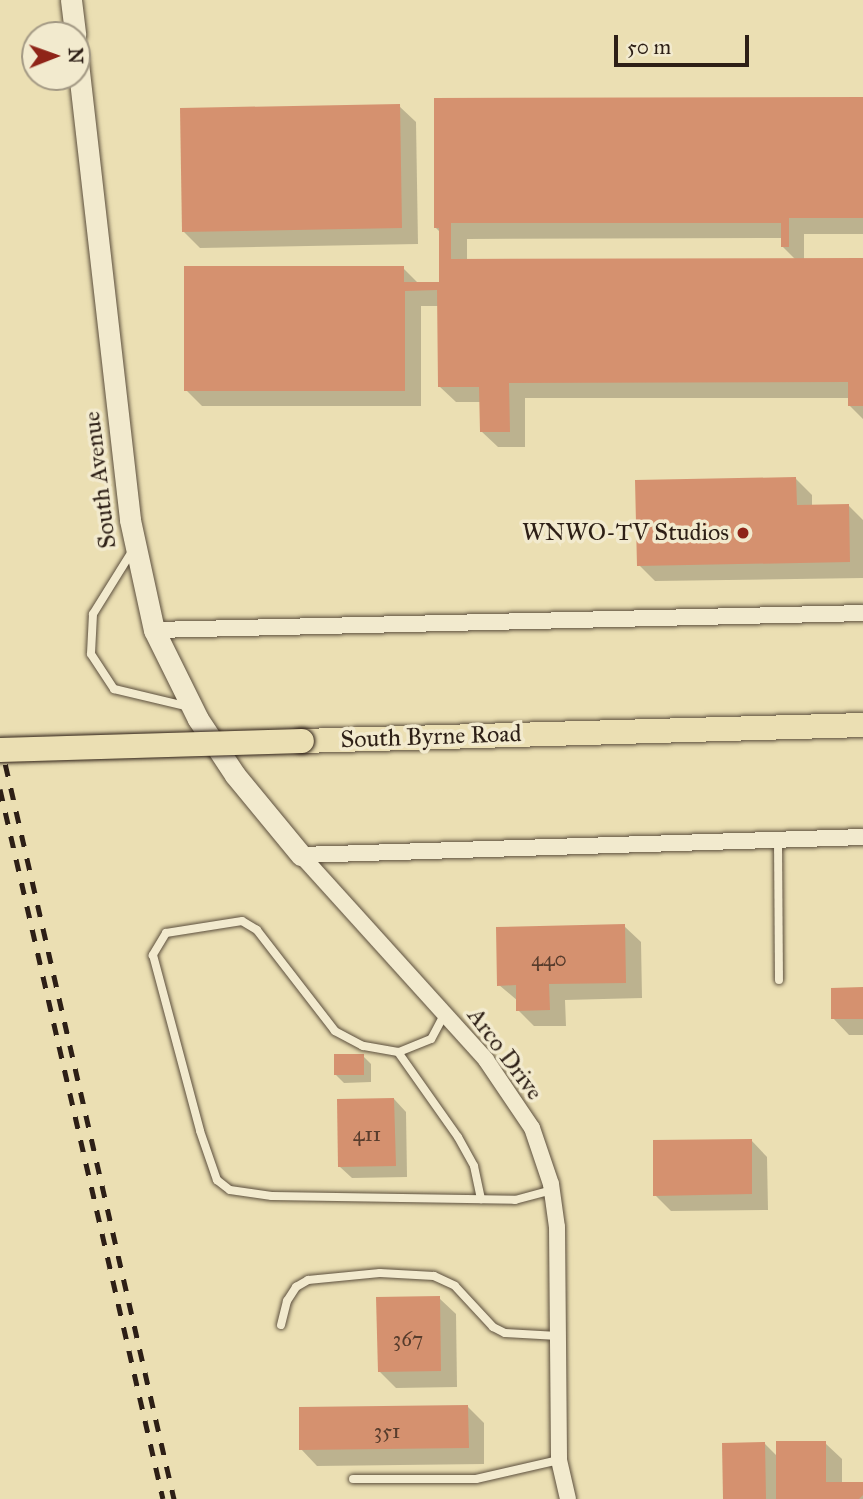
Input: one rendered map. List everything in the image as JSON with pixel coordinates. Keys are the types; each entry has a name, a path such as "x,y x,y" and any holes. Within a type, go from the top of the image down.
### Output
{"main road":[{"name":"South Byrne Road","path":"0,750 863,726"}],"street":[{"path":"71,0 73,21"},
{"name":"South Avenue","path":"81,91 134,545 154,630 192,708 235,775 301,855"},
{"path":"154,630 863,613"},
{"path":"301,855 863,837"},
{"name":"Arco Drive","path":"301,855 445,1013 513,1095 532,1128 552,1191 557,1227 559,1460 568,1499"}],"lane":[{"path":"134,545 93,614 92,654 114,689 192,708"},
{"path":"778,840 779,980"},
{"path":"445,1013 431,1039 398,1052 363,1046 335,1031 257,930 242,920 166,933 153,955 217,1180 230,1191 272,1196 515,1200 552,1191"},
{"path":"398,1052 458,1137 474,1166 481,1199"},
{"path":"281,1325 286,1301 296,1287 308,1280 380,1273 434,1276 463,1293 493,1327 516,1335 558,1336"},
{"path":"353,1479 477,1479 559,1460"}],"building":[{"path":"863,97 863,218 789,218 789,247 781,247 781,223 451,223 451,259 863,258 863,406 848,406 848,382 509,383 510,432 480,432 479,387 438,387 437,290 405,291 405,391 184,391 184,266 404,266 404,282 439,282 439,228 434,228 434,98"},
{"path":"400,104 402,228 182,232 180,108"},
{"name":"WNWO-TV Studios","path":"796,477 797,505 849,504 850,562 637,566 635,480"},
{"path":"625,924 626,983 549,984 550,1010 516,1011 516,985 497,986 496,927"},
{"path":"863,987 863,1019 831,1019 831,988"},
{"path":"334,1054 364,1054 364,1075 334,1075"},
{"path":"394,1098 396,1166 338,1167 337,1099"},
{"path":"752,1139 752,1194 653,1196 653,1140"},
{"path":"440,1296 441,1371 378,1372 376,1297"},
{"path":"468,1405 469,1448 299,1450 299,1407"},
{"path":"776,1441 826,1441 826,1482 863,1482 863,1495 859,1499 776,1499"},
{"path":"765,1442 766,1499 723,1499 722,1443"}],"railway":[{"path":"0,741 174,1499"},
{"path":"0,789 163,1499"}],"place":[{"name":"WNWO-TV Studios","path":"743,533"}]}
